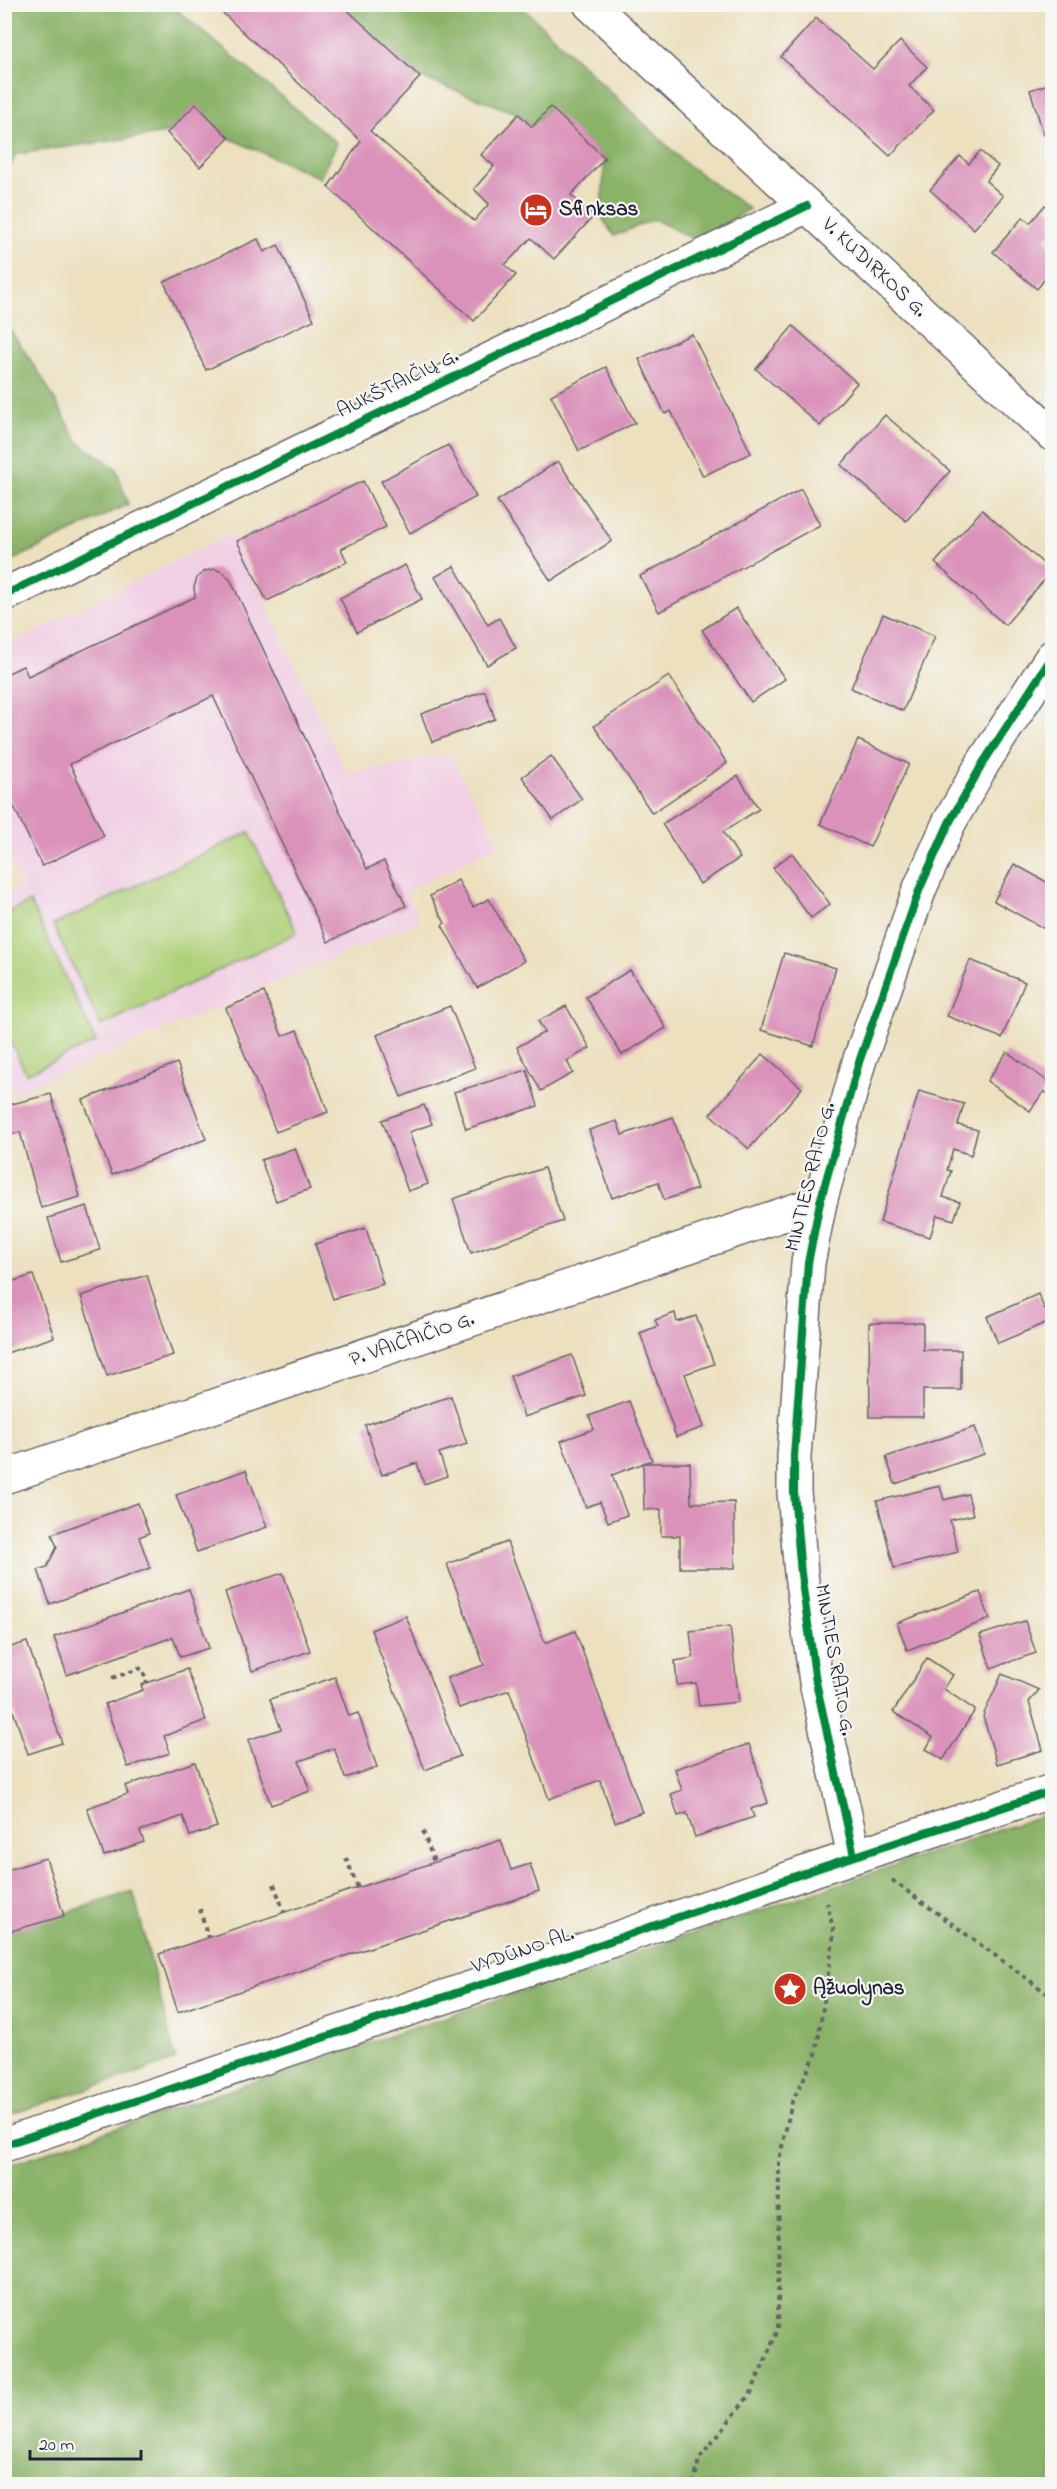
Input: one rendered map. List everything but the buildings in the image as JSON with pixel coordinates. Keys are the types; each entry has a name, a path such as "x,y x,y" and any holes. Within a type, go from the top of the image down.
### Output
{"street":[{"name":"V. KUDIRKOS G.","path":"590,4 1053,434"},
{"name":"AUKŠTAIČIŲ G.","path":"4,595 807,206"},
{"name":"MINTIES RATO G.","path":"856,1855 816,1682 801,1574 794,1492 794,1456 808,1263 820,1202 859,1062 920,888 949,823 983,763 1053,657"},
{"name":"P. VAIČAIČIO G.","path":"4,1477 820,1202"},
{"name":"VYDŪNO AL.","path":"4,2145 573,1954 856,1855 1053,1791"}],"path":[{"path":"112,1678 142,1668 147,1683"},
{"path":"423,1831 434,1862"},
{"path":"856,1855 1053,1997"},
{"path":"346,1858 358,1888"},
{"path":"694,2484 699,2459 751,2393 778,2330 779,2160 792,2102 816,2054 834,1933 819,1868"},
{"path":"273,1884 284,1912"},
{"path":"200,1909 208,1938"}],"shaded area":[{"path":"231,533 347,774 449,754 500,844 406,891 420,921 13,1094 4,1076 4,895 22,886 5,846 4,647"}],"green space":[{"path":"5,5 171,5 337,143 320,178 229,138 196,105 167,133 16,154 5,177"},
{"path":"341,5 520,5 685,163 749,209 695,240 654,219 614,236 601,216 605,158 549,108 532,127 519,114 420,77"},
{"path":"5,322 41,376 79,443 116,468 128,504 5,564"},
{"path":"249,832 297,933 101,1026 53,925"},
{"path":"30,902 96,1042 26,1074 5,1029 4,914"},
{"name":"Ąžuolynas","path":"1052,1812 1052,2484 5,2484 5,2166"},
{"path":"133,1891 176,2060 5,2116 5,1933"}],"cycle path":[{"path":"4,595 807,206"},
{"path":"854,1856 816,1682 801,1574 794,1492 794,1456 808,1263 820,1202 859,1062 920,888 949,823 983,763 1052,657"},
{"path":"4,2145 1052,1791"}],"place":[{"name":"Sfinksas","path":"536,210"},
{"name":"Ąžuolynas","path":"790,1989"}]}
